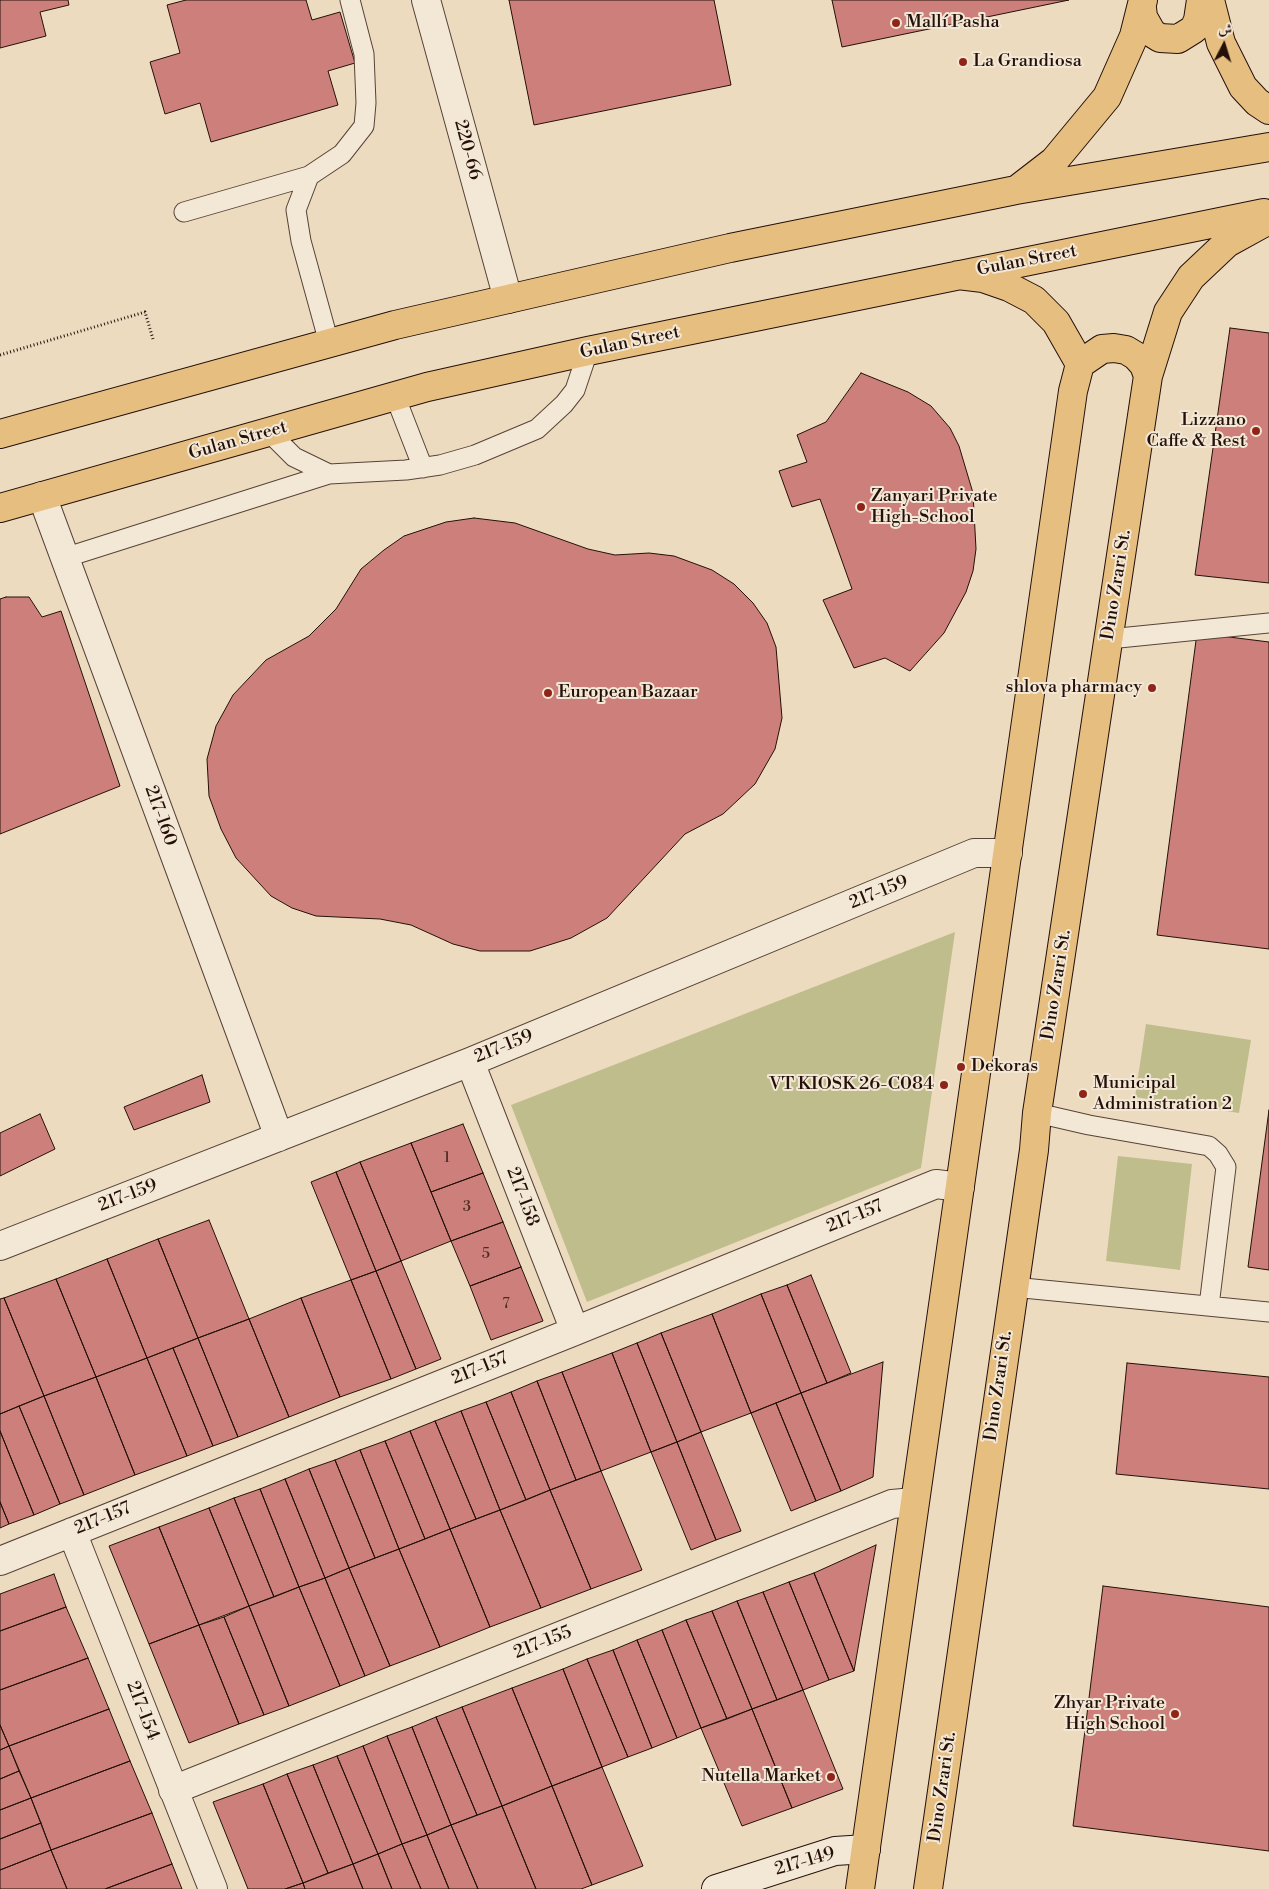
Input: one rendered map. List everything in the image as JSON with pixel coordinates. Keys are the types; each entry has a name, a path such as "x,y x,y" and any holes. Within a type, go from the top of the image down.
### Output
{"main road":[{"path":"1142,4 1142,17 1152,33 1160,38 1178,39 1194,29 1198,20 1201,0"},
{"path":"1210,0 1221,43 1243,88 1257,102 1269,110"},
{"path":"1016,190 1054,161 1107,97 1134,36 1142,4"},
{"path":"0,434 395,325 730,248 1016,190 1269,147"},
{"name":"Gulan Street","path":"0,508 395,396 588,351 1269,212"},
{"name":"Dino Zrari St.","path":"928,1889 1034,1150 1037,1113 1148,376 1168,312 1191,277 1227,243 1269,220"},
{"path":"958,275 983,278 1009,287 1034,300 1056,322 1080,364"},
{"path":"860,1889 1073,391 1080,364 1102,349 1120,349 1136,356 1144,366 1148,376"}],"street":[{"name":"220-66","path":"426,0 508,299"},
{"name":"217-160","path":"42,496 279,1137"},
{"name":"217-159","path":"0,1246 470,1062 974,853 1008,853"},
{"name":"217-158","path":"470,1062 575,1331"},
{"name":"217-157","path":"0,1561 936,1184 960,1187"},
{"name":"217-155","path":"173,1790 892,1504 914,1502"},
{"name":"217-154","path":"72,1532 213,1889"},
{"name":"217-149","path":"716,1889 835,1852 866,1849"}],"lane":[{"path":"184,212 309,176 342,154 364,126 366,104 364,54 350,0"},
{"path":"309,176 296,210 301,241 329,343"},
{"path":"64,558 330,474 423,468 475,454 537,429 564,404 574,390 588,351"},
{"path":"395,396 423,468"},
{"path":"269,432 294,457 330,474"},
{"path":"1109,640 1269,623"},
{"path":"1037,1113 1089,1125 1209,1146 1218,1154 1226,1167 1209,1306"},
{"path":"1013,1287 1269,1312"}],"path":[{"path":"0,355 145,312 153,339"}],"shaded area":[{"path":"955,932 921,1168 587,1302 511,1105"},
{"path":"1146,1024 1251,1040 1239,1113 1135,1097"},
{"path":"1118,1156 1192,1164 1180,1270 1106,1261"}],"building":[{"path":"0,0 68,0 69,5 40,12 46,36 0,48"},
{"path":"186,0 306,0 312,20 340,12 355,63 328,71 338,105 211,142 200,103 165,114 150,62 180,53 167,5"},
{"path":"509,0 714,0 731,85 534,125"},
{"name":"Mallí Pasha","path":"832,0 1069,0 842,47"},
{"path":"1230,328 1269,333 1269,583 1195,575"},
{"path":"861,373 908,392 931,406 950,428 959,446 973,493 976,549 973,571 966,592 944,633 910,671 885,658 854,668 823,600 852,589 820,499 792,507 779,471 807,462 797,435 826,422"},
{"path":"474,518 515,523 588,549 615,555 649,553 674,556 712,570 734,584 753,603 767,623 776,647 782,718 775,749 755,784 723,814 685,834 607,918 571,938 530,951 480,951 453,944 411,925 380,919 316,916 292,908 271,896 236,858 221,829 209,796 207,759 216,726 233,695 266,660 309,636 336,609 361,569 404,536 446,522"},
{"path":"6,597 29,597 42,617 61,611 120,786 0,834 0,599"},
{"path":"1197,633 1269,642 1269,949 1157,935"},
{"path":"202,1075 210,1102 134,1130 124,1107"},
{"path":"1269,1110 1269,1270 1248,1267"},
{"path":"40,1114 55,1149 0,1176 0,1133"},
{"path":"463,1124 483,1173 431,1192 411,1143"},
{"path":"411,1143 451,1241 401,1261 360,1162"},
{"path":"360,1162 401,1261 376,1271 336,1172"},
{"path":"336,1172 376,1271 351,1280 311,1182"},
{"path":"483,1173 503,1222 451,1241 431,1192"},
{"path":"209,1220 249,1319 198,1338 158,1239"},
{"path":"503,1222 521,1267 470,1286 451,1241"},
{"path":"158,1239 198,1338 147,1358 107,1259"},
{"path":"107,1259 147,1358 96,1377 56,1279"},
{"path":"401,1261 441,1359 416,1369 376,1271"},
{"path":"521,1267 543,1321 491,1340 470,1286"},
{"path":"376,1271 416,1369 391,1379 351,1280"},
{"path":"811,1275 851,1373 827,1383 787,1285"},
{"path":"56,1279 96,1377 44,1396 4,1298"},
{"path":"351,1280 391,1379 340,1397 301,1298"},
{"path":"787,1285 827,1383 801,1393 761,1294"},
{"path":"761,1294 801,1393 751,1413 712,1314"},
{"path":"4,1298 44,1396 0,1414 0,1299"},
{"path":"301,1298 340,1397 289,1417 249,1319"},
{"path":"712,1314 751,1413 701,1432 661,1333"},
{"path":"249,1319 289,1417 238,1437 198,1338"},
{"path":"661,1333 701,1432 677,1442 637,1343"},
{"path":"198,1338 238,1437 213,1446 173,1348"},
{"path":"637,1343 677,1442 651,1452 612,1353"},
{"path":"173,1348 213,1446 187,1456 147,1358"},
{"path":"612,1353 651,1452 601,1471 562,1372"},
{"path":"147,1358 187,1456 135,1475 96,1377"},
{"path":"883,1362 873,1477 841,1491 801,1393"},
{"path":"1127,1363 1269,1377 1269,1489 1116,1474"},
{"path":"562,1372 601,1471 576,1480 537,1381"},
{"path":"96,1377 135,1475 84,1495 44,1396"},
{"path":"537,1381 576,1480 550,1490 511,1392"},
{"path":"511,1392 550,1490 526,1500 486,1402"},
{"path":"801,1393 841,1491 816,1501 776,1403"},
{"path":"44,1396 84,1495 60,1504 19,1406"},
{"path":"486,1402 526,1500 500,1510 461,1411"},
{"path":"776,1403 816,1501 791,1511 751,1413"},
{"path":"19,1406 60,1504 34,1515 0,1431 0,1414"},
{"path":"461,1411 500,1510 476,1519 435,1421"},
{"path":"435,1421 476,1519 450,1529 410,1431"},
{"path":"0,1431 34,1515 9,1524 0,1502"},
{"path":"410,1431 450,1529 425,1539 385,1441"},
{"path":"701,1432 741,1531 716,1540 677,1442"},
{"path":"385,1441 425,1539 399,1549 360,1450"},
{"path":"677,1442 716,1540 691,1550 651,1452"},
{"path":"360,1450 399,1549 375,1558 335,1460"},
{"path":"335,1460 375,1558 349,1568 309,1469"},
{"path":"309,1469 349,1568 325,1578 285,1479"},
{"path":"601,1471 642,1570 591,1589 550,1490"},
{"path":"285,1479 325,1578 299,1587 260,1489"},
{"path":"260,1489 299,1587 274,1597 234,1498"},
{"path":"550,1490 591,1589 541,1608 500,1510"},
{"path":"234,1498 274,1597 249,1606 209,1508"},
{"path":"0,1502 9,1524 0,1528"},
{"path":"209,1508 249,1606 199,1625 159,1527"},
{"path":"500,1510 541,1608 490,1627 450,1529"},
{"path":"159,1527 199,1625 149,1644 109,1546"},
{"path":"450,1529 490,1627 440,1647 399,1549"},
{"path":"876,1545 854,1671 814,1573"},
{"path":"399,1549 440,1647 390,1666 349,1568"},
{"path":"349,1568 390,1666 365,1676 325,1578"},
{"path":"814,1573 854,1671 829,1680 789,1582"},
{"path":"54,1574 66,1607 0,1631 0,1594"},
{"path":"325,1578 365,1676 340,1686 299,1587"},
{"path":"789,1582 829,1680 803,1690 763,1592"},
{"path":"1103,1586 1269,1607 1269,1851 1073,1826"},
{"path":"299,1587 340,1686 289,1706 249,1606"},
{"path":"763,1592 803,1690 777,1700 737,1601"},
{"path":"737,1601 777,1700 752,1709 712,1611"},
{"path":"249,1606 289,1706 264,1715 224,1617"},
{"path":"66,1607 88,1658 0,1690 0,1631"},
{"path":"712,1611 752,1709 727,1719 686,1620"},
{"path":"224,1617 264,1715 239,1724 199,1625"},
{"path":"686,1620 727,1719 701,1728 662,1630"},
{"path":"199,1625 239,1724 189,1743 149,1644"},
{"path":"662,1630 701,1728 677,1738 637,1640"},
{"path":"637,1640 677,1738 652,1748 613,1650"},
{"path":"613,1650 652,1748 628,1757 587,1659"},
{"path":"88,1658 109,1709 9,1746 0,1725 0,1690"},
{"path":"587,1659 628,1757 602,1767 563,1669"},
{"path":"563,1669 602,1767 552,1786 512,1688"},
{"path":"512,1688 552,1786 502,1806 462,1707"},
{"path":"803,1690 843,1789 792,1808 752,1709"},
{"path":"462,1707 502,1806 477,1815 436,1717"},
{"path":"109,1709 130,1761 31,1798 9,1746"},
{"path":"752,1709 792,1808 742,1826 701,1728"},
{"path":"436,1717 477,1815 451,1825 412,1727"},
{"path":"0,1725 9,1746 0,1750"},
{"path":"412,1727 451,1825 427,1835 387,1736"},
{"path":"387,1736 427,1835 402,1844 363,1746"},
{"path":"9,1746 19,1771 0,1779 0,1750"},
{"path":"363,1746 402,1844 378,1854 337,1756"},
{"path":"337,1756 378,1854 353,1864 313,1765"},
{"path":"130,1761 152,1813 51,1850 31,1798"},
{"path":"313,1765 353,1864 328,1873 287,1774"},
{"path":"602,1767 643,1866 592,1885 552,1786"},
{"path":"19,1771 31,1798 0,1810 0,1779"},
{"path":"287,1774 328,1873 303,1883 263,1784"},
{"path":"263,1784 303,1883 285,1889 248,1889 213,1802"},
{"path":"552,1786 592,1885 581,1889 536,1889 502,1806"},
{"path":"31,1798 41,1823 0,1839 0,1810"},
{"path":"502,1806 536,1889 478,1889 451,1825"},
{"path":"152,1813 172,1864 105,1889 67,1889 51,1850"},
{"path":"41,1823 51,1850 0,1870 0,1839"},
{"path":"451,1825 478,1889 449,1889 427,1835"},
{"path":"427,1835 449,1889 421,1889 402,1844"},
{"path":"402,1844 421,1889 392,1889 378,1854"},
{"path":"51,1850 67,1889 0,1889 0,1870"},
{"path":"378,1854 392,1889 363,1889 353,1864"},
{"path":"172,1864 182,1889 105,1889"},
{"path":"353,1864 363,1889 305,1889 303,1883"},
{"path":"303,1883 305,1889 285,1889"}],"place":[{"name":"Mallí Pasha","path":"896,23"},
{"name":"La Grandiosa","path":"963,62"},
{"name":"Lizzano Caffe & Rest","path":"1256,431"},
{"name":"Zanyari Private High-School","path":"861,507"},
{"name":"shlova pharmacy","path":"1152,688"},
{"name":"European Bazaar","path":"548,693"},
{"name":"Dekoras","path":"961,1067"},
{"name":"VT KIOSK 26-C084","path":"944,1085"},
{"name":"Municipal Administration 2","path":"1083,1094"},
{"name":"Zhyar Private High School","path":"1175,1714"},
{"name":"Nutella Market","path":"831,1777"}]}
